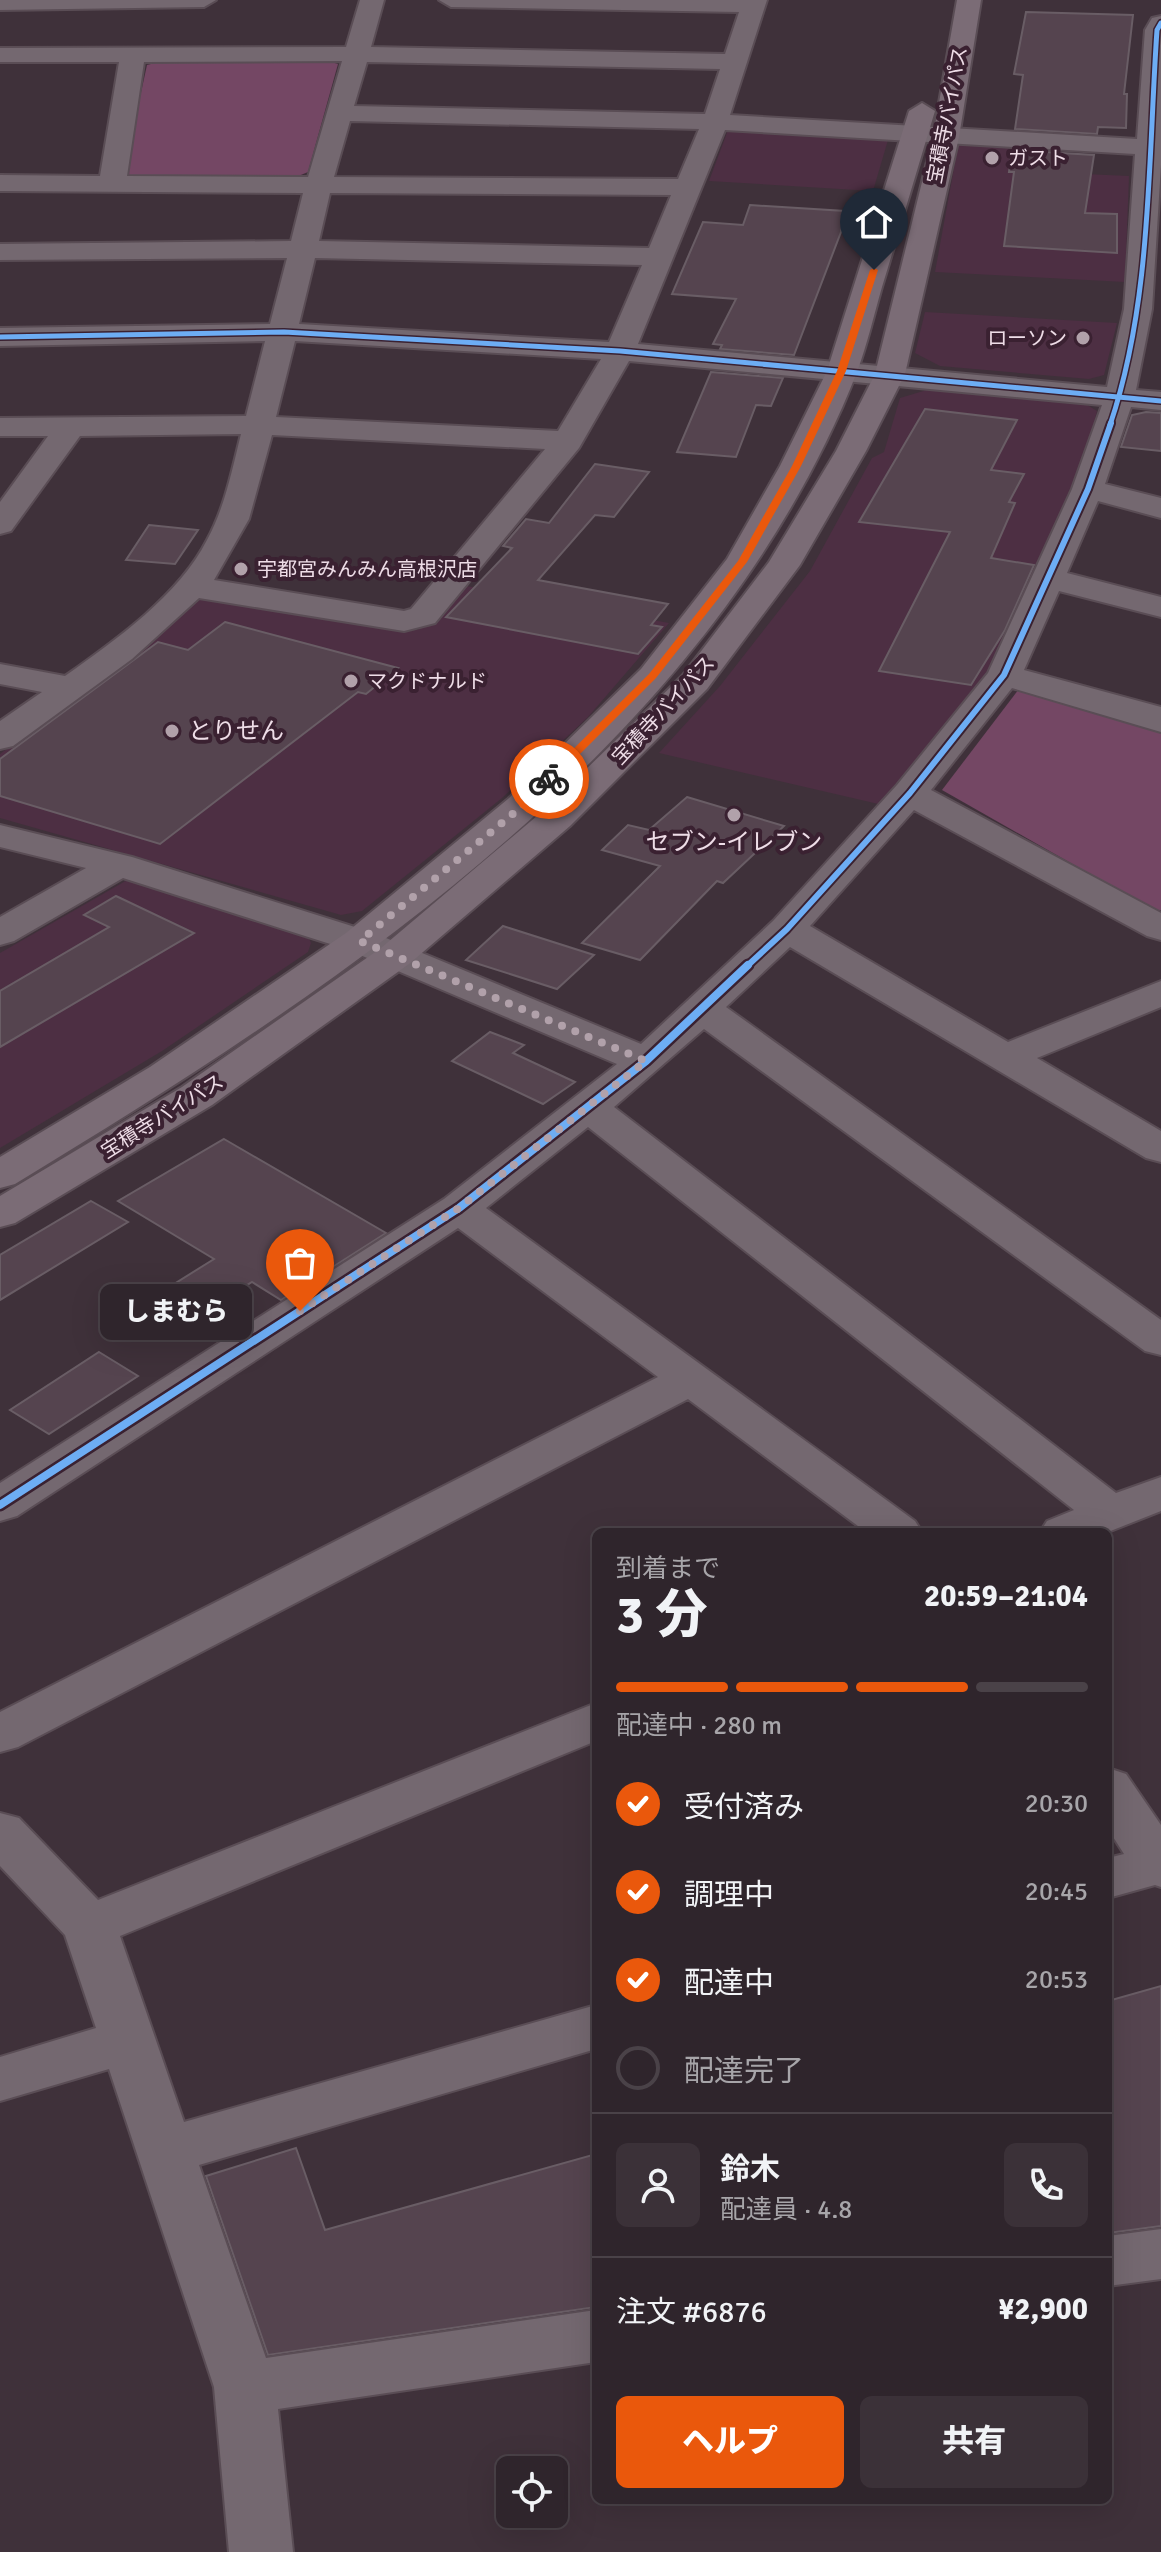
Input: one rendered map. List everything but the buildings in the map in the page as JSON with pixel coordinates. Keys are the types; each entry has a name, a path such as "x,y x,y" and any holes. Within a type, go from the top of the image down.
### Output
{"main road":[{"name":"宝積寺バイパス","path":"0,1214 197,1096 395,956 557,818 695,682 784,565 851,451 890,374 931,136 946,0"},
{"name":"宝積寺バイパス","path":"0,1175 164,1076 360,941 521,807 653,676 742,562 796,466 842,371 931,136 969,0"}],"street":[{"path":"0,3 204,0"},
{"path":"0,738 134,642 189,586 219,548 240,502 319,184 372,0"},
{"path":"189,586 404,621 423,616 568,441 620,351 715,122 754,3 451,0"},
{"path":"0,1505 459,1208 646,1061 704,1010 787,929 910,793 1004,675 1088,489 1150,310 1157,30 1161,23"},
{"path":"0,55 356,54 735,62"},
{"path":"112,183 133,55"},
{"path":"339,113 715,122 1155,148"},
{"path":"0,183 687,187"},
{"path":"0,252 304,249 658,257"},
{"path":"0,337 284,332 620,351 1161,401"},
{"path":"0,524 72,425"},
{"path":"0,427 259,425 568,441"},
{"path":"1088,489 1161,508"},
{"path":"1048,578 1161,607"},
{"path":"0,674 71,687"},
{"path":"1004,675 1152,715 1161,721"},
{"path":"910,793 1161,928"},
{"path":"0,836 119,865 360,941 646,1061"},
{"path":"0,933 119,865"},
{"path":"787,929 1161,1149"},
{"path":"1005,1057 1161,993"},
{"path":"704,1010 1161,1341"},
{"path":"588,1107 1110,1513"},
{"path":"459,1208 893,1528"},
{"path":"0,1734 691,1379"},
{"path":"1074,1528 1161,1493"},
{"path":"89,1926 592,1723"},
{"path":"1112,1793 1160,1865 1112,1877"},
{"path":"0,1832 89,1926 245,2387 261,2552"},
{"path":"165,2151 592,2028"},
{"path":"0,2079 128,2041"},
{"path":"1112,2260 1161,2254"},
{"path":"245,2387 592,2337"}],"shaded area":[{"path":"325,60 338,64 308,172 296,177 142,179 123,175 147,65 163,61"},
{"path":"728,130 888,140 873,191 709,181"},
{"path":"959,141 1041,145 1040,172 1129,176 1125,282 935,272"},
{"path":"925,312 1117,323 1104,375 1089,379 940,366 915,353"},
{"path":"930,389 1084,403 1097,411 1079,485 993,674 887,806 659,753 720,686 810,571 872,458 884,452 900,398"},
{"path":"461,585 669,623 588,717 502,798 362,911 341,915 0,818 0,754 147,644 191,600 209,595 418,630"},
{"path":"1019,689 1161,731 1161,910 1157,912 942,790"},
{"path":"129,879 307,934 311,943 308,952 162,1051 0,1148 0,953"}],"cycle path":[{"path":"0,1505 459,1208 646,1061 787,929 910,793 1004,675 1088,489 1120,396 1138,309 1157,30 1161,23"},
{"path":"0,337 284,332 620,351 1161,401"}],"way so far":[{"path":"300,1311 459,1208 646,1061 360,941 521,807 549,779"}],"place":[{"name":"ガスト","path":"992,158"},
{"name":"ローソン","path":"1083,338"},
{"name":"宇都宮みんみん高根沢店","path":"241,569"},
{"name":"マクドナルド","path":"351,681"},
{"name":"とりせん","path":"172,731"},
{"name":"セブン-イレブン","path":"734,815"},
{"name":"しまむら","path":"300,1311"}],"route":[{"path":"549,779 653,676 742,562 796,466 842,371 874,270"}]}
